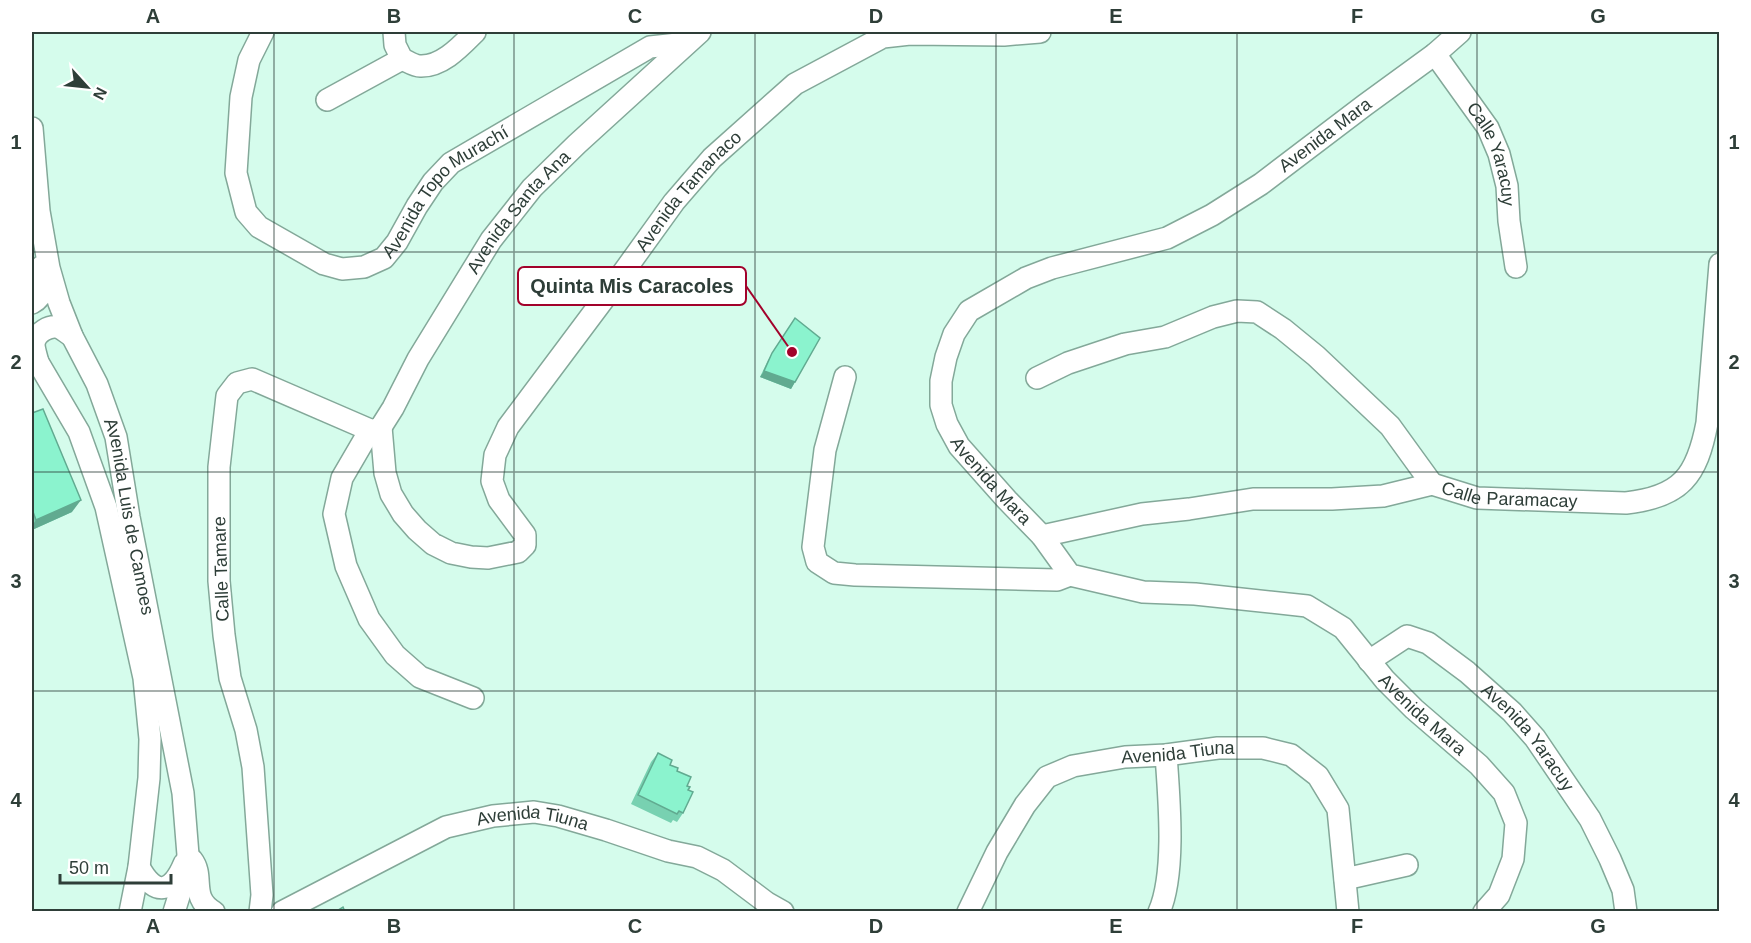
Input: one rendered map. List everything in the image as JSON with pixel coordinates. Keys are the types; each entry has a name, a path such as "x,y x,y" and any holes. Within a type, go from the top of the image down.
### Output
{"street":[{"name":"Avenida Topo Murachí","path":"263,32 249,60 241,97 236,173 246,212 259,227 292,247 324,264 342,269 364,267 384,258 397,242 433,182 451,163 650,47 694,37"},
{"path":"394,32 395,45 402,59 418,66 438,62 459,48 475,32"},
{"name":"Avenida Tamanaco","path":"375,428 391,494 403,514 433,544 451,553 471,557 488,558 518,552 525,544 525,535 499,500 492,481 495,455 508,427 674,202 712,158 795,84 883,37 910,34 1004,35 1040,32"},
{"name":"Avenida Mara","path":"1460,32 1435,54 1261,184 1212,215 1167,238 1052,268 969,310 954,334 946,357 941,381 941,405 959,446 1042,536 1070,575 1143,591 1307,606 1343,628 1385,681 1479,765 1504,793 1515,824 1513,859 1499,895 1484,912"},
{"name":"Avenida Santa Ana","path":"473,698 420,677 395,655 369,619 346,566 334,514 342,478 375,428 393,408 418,359 491,240 518,205 577,144 694,37"},
{"name":"Calle Yaracuy","path":"1435,54 1488,128 1499,154 1507,186 1509,221 1516,267"},
{"path":"327,100 402,59"},
{"name":"Avenida Luis de Camoes","path":"32,128 39,211 49,268 72,336 97,384 116,437 129,517 183,793 188,855 184,880 174,912"},
{"path":"32,303 41,296 44,290 38,235 39,211"},
{"name":"Calle Paramacay","path":"1042,536 1142,514 1253,499 1332,499 1383,496 1432,484 1477,498 1626,502 1646,501 1659,497 1674,489 1687,476 1698,459 1703,443 1707,423 1719,264"},
{"path":"1036,378 1068,363 1125,344 1164,337 1213,317 1237,311 1257,312 1283,329 1316,356 1390,426 1432,484"},
{"path":"35,358 34,344 43,331 56,327 72,336"},
{"name":"Avenida Luis de Camoes","path":"35,358 79,432 106,507 144,678 150,739 150,768 134,907"},
{"path":"845,377 825,450 813,546 817,562 834,573 855,575 1057,580 1070,575"},
{"name":"Calle Tamare","path":"261,903 253,767 246,730 230,678 219,581 219,467 226,396 237,383 252,379 375,428"},
{"name":"Avenida Yaracuy","path":"1370,661 1407,636 1428,643 1467,672 1512,712 1547,754 1590,819 1623,890 1626,912"},
{"name":"Avenida Tiuna","path":"968,912 997,852 1025,805 1047,777 1073,766 1125,757 1166,755 1218,748 1263,748 1291,755 1318,776 1338,808 1348,912"},
{"path":"1159,912 1165,897 1170,842 1166,755"},
{"name":"Avenida Tiuna","path":"282,912 446,827 493,816 534,812 558,816 668,851 697,857 723,870 767,903 783,912"},
{"path":"139,867 154,886 165,888 171,885 180,874 188,855"},
{"path":"188,855 196,866 201,900 214,912"},
{"path":"1344,879 1407,865"},
{"path":"242,912 261,903"}],"building":[{"path":"795,318 820,338 795,382 764,371 772,353"},
{"path":"43,409 81,500 36,520 32,509 32,413"},
{"path":"658,753 672,760 670,765 678,768 677,771 691,777 687,786 690,787 688,790 693,792 683,813 679,811 677,814 638,795"},
{"path":"343,907 345,912 335,912"}],"place":[{"name":"Quinta Mis Caracoles","path":"792,352"}]}
